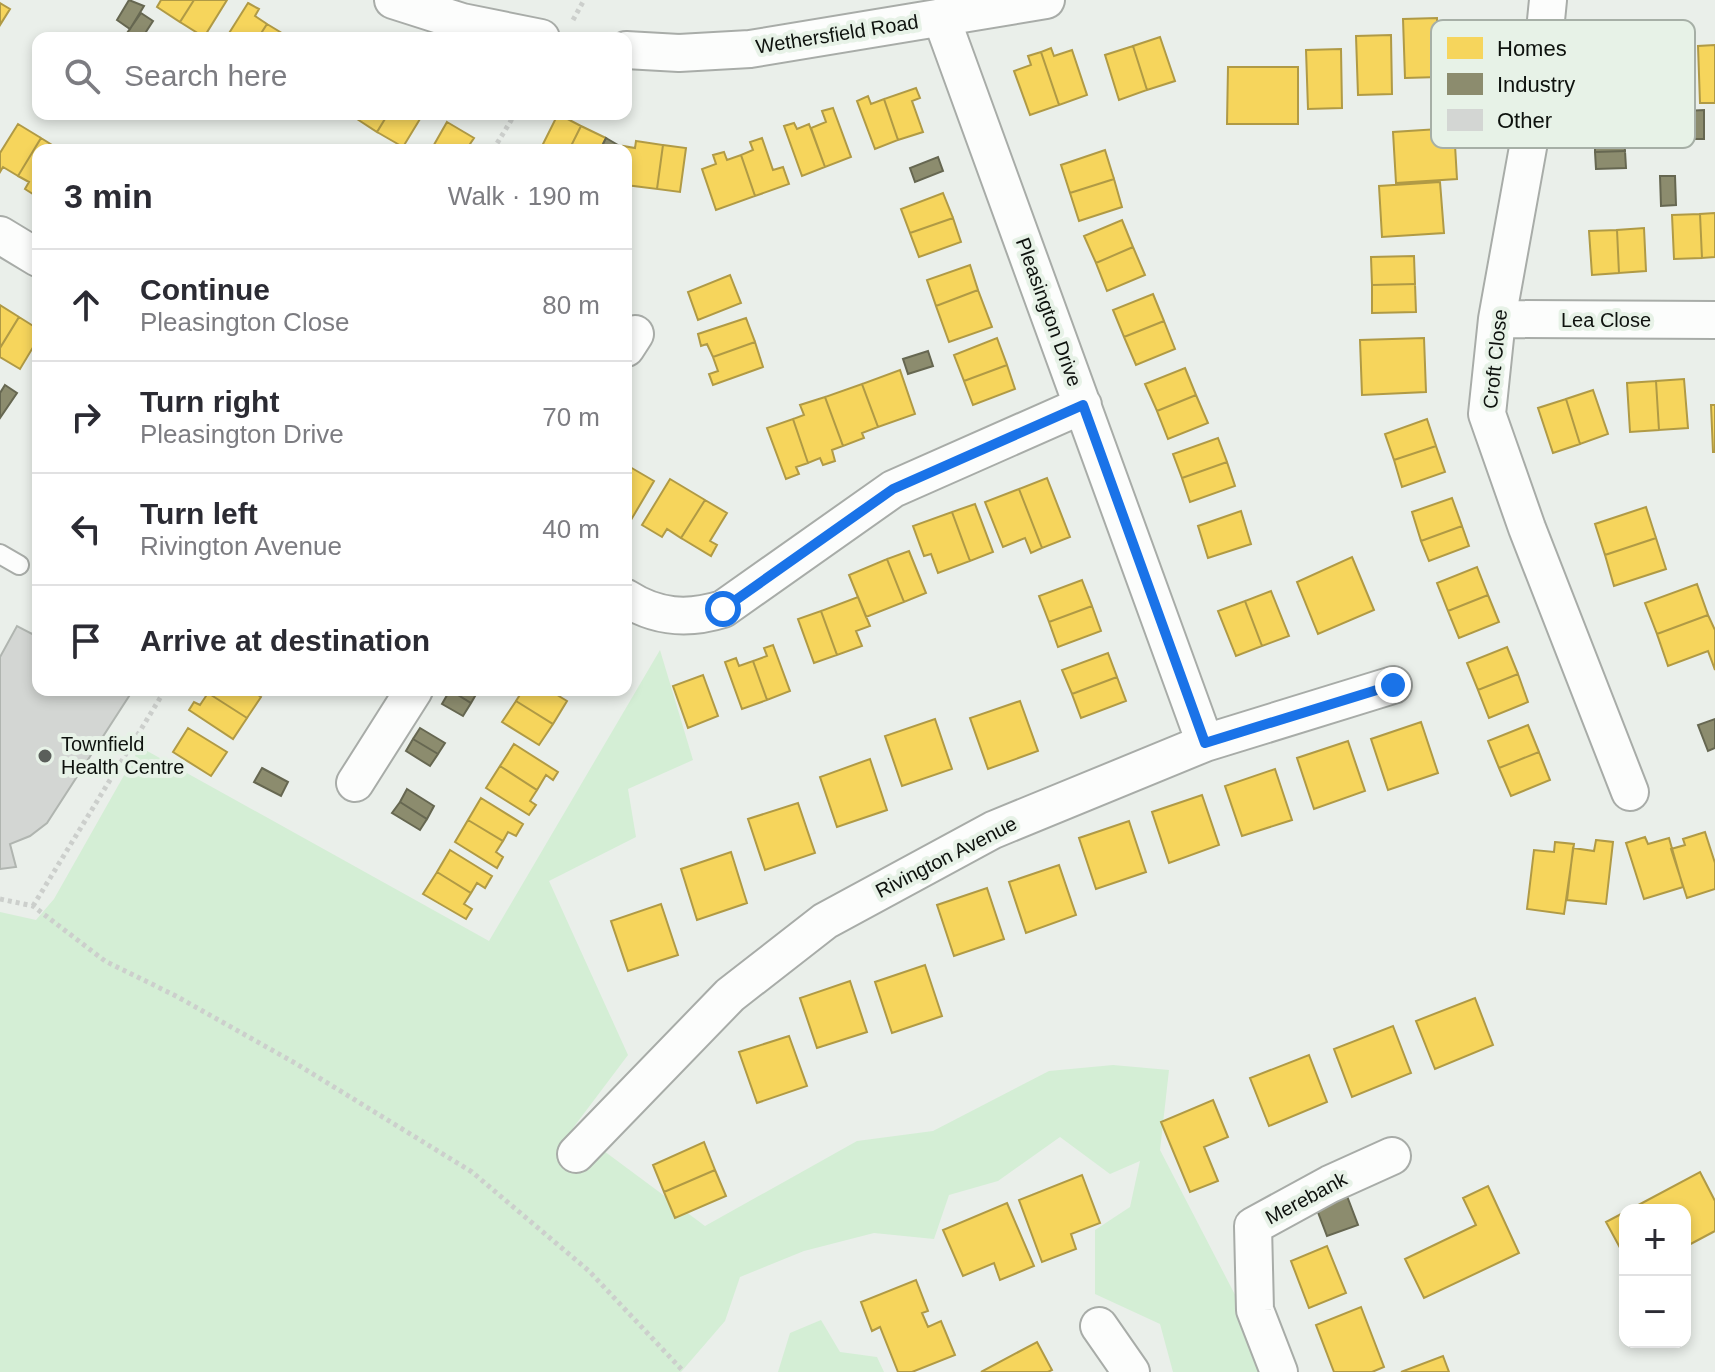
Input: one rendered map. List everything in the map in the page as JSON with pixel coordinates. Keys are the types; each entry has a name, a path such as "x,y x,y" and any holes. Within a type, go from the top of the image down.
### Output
{"street":[{"path":"393,0 462,22 511,32"},
{"name":"Wethersfield Road","path":"632,50 679,53 750,49 1046,0"},
{"name":"Croft Close","path":"1546,20 1548,0"},
{"name":"Pleasington Drive","path":"941,17 1205,743"},
{"name":"Croft Close","path":"1528,148 1497,319 1487,414 1527,528 1630,792"},
{"path":"0,235 32,254"},
{"name":"Lea Close","path":"1497,319 1715,320"},
{"path":"632,602 675,617 702,616 723,609 893,489 1083,405"},
{"name":"Rivington Avenue","path":"576,1154 730,995 825,921 993,830 1205,743 1393,685"},
{"path":"355,783 410,696"},
{"name":"Merebank","path":"1279,1372 1255,1310 1253,1226 1330,1184 1392,1156"},
{"path":"1099,1326 1131,1372"}],"lane":[{"path":"0,554 19,565"}],"path":[{"path":"497,144 511,120"},
{"path":"33,906 161,696"},
{"path":"0,899 33,906 105,961 176,996 282,1056 472,1172 589,1271 684,1372"}],"green space":[{"path":"660,650 693,760 628,789 636,837 549,881 628,1055 573,1128 705,1226 857,1141 933,1131 1049,1071 1113,1065 1169,1070 1160,1150 1275,1372 1173,1372 1160,1324 1095,1294 1095,1230 1130,1207 1140,1161 1110,1174 1060,1137 998,1181 949,1195 934,1239 874,1233 804,1251 740,1277 725,1321 681,1372 0,1372 0,912 36,920 54,899 140,747 489,941"},
{"path":"821,1320 840,1352 877,1357 884,1372 778,1372 790,1333"}],"building: Homes":[{"path":"161,0 194,0 180,22 157,7"},
{"path":"194,0 227,0 207,32 196,32 180,22"},
{"path":"0,3 10,9 0,25"},
{"path":"248,3 259,9 255,16 267,24 262,32 230,32"},
{"path":"1437,18 1431,20 1431,77 1405,78 1403,19"},
{"path":"267,24 280,32 262,32"},
{"path":"1391,35 1392,94 1358,95 1356,36"},
{"path":"1160,37 1175,81 1147,90 1133,46"},
{"path":"1715,45 1715,103 1700,103 1698,46"},
{"path":"1133,46 1147,90 1119,100 1105,55"},
{"path":"1051,48 1054,56 1072,50 1087,95 1059,105 1041,52"},
{"path":"1341,49 1342,108 1308,109 1306,50"},
{"path":"1041,52 1059,105 1030,115 1014,71 1031,65 1028,56"},
{"path":"1228,67 1298,67 1298,124 1227,124"},
{"path":"916,88 920,98 912,101 923,132 898,140 884,99"},
{"path":"868,96 871,104 884,99 898,140 875,149 857,101"},
{"path":"833,108 851,157 825,167 811,128 826,122 822,111"},
{"path":"359,120 384,120 377,132"},
{"path":"384,120 419,120 405,144 398,144 377,132"},
{"path":"555,120 570,120 581,126 572,144 543,144"},
{"path":"447,122 474,138 470,144 434,144"},
{"path":"794,123 797,129 809,124 825,167 802,176 784,126"},
{"path":"18,124 41,138 37,144 32,144 32,153 18,176 3,167 0,172 0,153"},
{"path":"581,126 606,138 603,144 572,144"},
{"path":"1431,130 1431,148 1455,148 1457,179 1396,183 1393,132"},
{"path":"762,138 773,170 783,167 789,184 755,196 741,155 753,150 750,142"},
{"path":"636,141 663,145 657,189 632,186 632,148 635,148"},
{"path":"663,145 686,148 680,192 657,189"},
{"path":"1105,150 1114,179 1070,193 1061,165"},
{"path":"724,152 727,160 741,155 755,196 716,210 702,169 716,164 713,155"},
{"path":"32,153 32,193 25,189 29,182 18,176"},
{"path":"1114,179 1122,207 1079,221 1070,193"},
{"path":"1440,182 1444,233 1382,237 1379,186"},
{"path":"943,193 953,218 910,233 901,209"},
{"path":"1715,213 1715,257 1702,258 1700,214"},
{"path":"1700,214 1702,258 1674,259 1672,215"},
{"path":"953,218 961,242 919,257 910,233"},
{"path":"1122,220 1133,247 1096,263 1084,236"},
{"path":"1644,228 1646,271 1619,273 1617,230"},
{"path":"1617,230 1619,273 1592,275 1589,231"},
{"path":"1133,247 1145,275 1107,291 1096,263"},
{"path":"1414,256 1415,284 1372,285 1371,257"},
{"path":"970,265 978,290 936,306 927,280"},
{"path":"730,275 741,303 698,320 688,292"},
{"path":"1415,284 1416,312 1372,313 1372,285"},
{"path":"978,290 992,327 949,342 936,306"},
{"path":"1153,294 1164,321 1124,337 1113,310"},
{"path":"0,305 19,317 0,348"},
{"path":"19,317 32,325 32,349 20,369 0,357 0,348"},
{"path":"746,318 755,342 713,357 707,344 701,346 698,334"},
{"path":"1164,321 1175,349 1136,365 1124,337"},
{"path":"997,338 1007,365 964,381 954,355"},
{"path":"1424,338 1426,392 1362,395 1360,340"},
{"path":"755,342 763,367 713,385 709,374 718,371 713,357"},
{"path":"1007,365 1015,389 973,405 964,381"},
{"path":"1185,368 1196,395 1157,411 1145,384"},
{"path":"900,370 915,414 878,427 862,384"},
{"path":"1684,379 1688,428 1659,430 1656,381"},
{"path":"1656,381 1659,430 1630,432 1627,383"},
{"path":"862,384 878,427 862,433 864,438 843,446 825,397"},
{"path":"1593,390 1608,434 1580,444 1566,399"},
{"path":"1196,395 1208,423 1168,439 1157,411"},
{"path":"825,397 843,446 832,450 835,461 823,465 820,458 808,463 793,419 804,415 800,405"},
{"path":"1566,399 1580,444 1553,453 1538,408"},
{"path":"1711,405 1715,405 1715,452 1713,452"},
{"path":"793,419 808,463 796,467 799,474 786,479 767,428"},
{"path":"1427,419 1436,446 1394,460 1385,434"},
{"path":"1218,438 1227,462 1182,478 1173,454"},
{"path":"1436,446 1445,472 1402,487 1394,460"},
{"path":"1227,462 1235,486 1190,502 1182,478"},
{"path":"632,468 654,481 632,518"},
{"path":"1047,478 1070,537 1042,548 1019,489"},
{"path":"670,479 705,500 681,538 667,529 662,537 642,525"},
{"path":"1019,489 1042,548 1031,553 1025,538 1003,547 985,502"},
{"path":"1452,498 1462,526 1421,541 1412,512"},
{"path":"705,500 727,513 710,541 717,545 711,556 681,538"},
{"path":"975,504 993,552 970,561 952,512"},
{"path":"1646,507 1656,538 1605,555 1595,524"},
{"path":"1241,511 1251,544 1208,558 1198,526"},
{"path":"952,512 970,561 938,573 931,554 924,556 913,526"},
{"path":"1462,526 1469,546 1429,561 1421,541"},
{"path":"1656,538 1666,569 1614,586 1605,555"},
{"path":"909,551 926,593 904,602 887,559"},
{"path":"1352,557 1374,610 1318,634 1297,582"},
{"path":"887,559 904,602 866,617 849,575"},
{"path":"1477,567 1488,595 1448,611 1437,583"},
{"path":"1082,580 1092,606 1049,622 1039,596"},
{"path":"1697,584 1708,615 1657,634 1645,603"},
{"path":"1271,591 1289,636 1262,646 1245,601"},
{"path":"1488,595 1499,622 1459,638 1448,611"},
{"path":"858,597 870,626 856,631 862,646 837,655 821,611"},
{"path":"1245,601 1262,646 1236,656 1218,611"},
{"path":"1092,606 1101,631 1058,647 1049,622"},
{"path":"821,611 837,655 814,663 798,619"},
{"path":"1708,615 1715,630 1715,670 1708,651 1668,666 1657,634"},
{"path":"773,645 790,691 767,700 753,661 767,656 764,648"},
{"path":"1507,647 1518,674 1478,690 1467,663"},
{"path":"1108,653 1117,677 1072,694 1062,670"},
{"path":"736,658 739,666 753,661 767,700 742,709 725,662"},
{"path":"1518,674 1528,702 1489,718 1478,690"},
{"path":"703,675 718,716 688,728 673,686"},
{"path":"1117,677 1126,701 1081,718 1072,694"},
{"path":"206,696 213,696 247,718 233,739 189,710 194,702 200,705"},
{"path":"213,696 260,696 247,718"},
{"path":"519,696 559,696 567,701 553,724 516,701"},
{"path":"516,701 553,724 539,745 502,722"},
{"path":"1020,701 1038,751 988,769 970,718"},
{"path":"935,719 952,769 902,786 885,736"},
{"path":"1421,722 1438,773 1388,790 1371,739"},
{"path":"1528,725 1539,752 1499,768 1488,741"},
{"path":"188,728 227,752 211,776 173,752"},
{"path":"1348,741 1365,791 1314,809 1297,758"},
{"path":"514,744 558,772 553,780 546,775 537,790 500,766"},
{"path":"1539,752 1550,780 1511,796 1499,768"},
{"path":"870,759 887,810 837,827 820,777"},
{"path":"500,766 537,790 530,801 536,805 529,815 486,788"},
{"path":"1275,769 1292,820 1242,836 1225,786"},
{"path":"1202,795 1219,845 1169,863 1152,812"},
{"path":"481,798 523,824 516,836 508,832 503,841 468,820"},
{"path":"798,803 815,853 765,870 748,819"},
{"path":"468,820 503,841 496,852 503,857 497,868 455,842"},
{"path":"1129,821 1146,872 1096,889 1079,838"},
{"path":"1705,832 1715,863 1715,889 1687,898 1671,849 1685,845 1683,839"},
{"path":"1645,837 1648,844 1669,838 1683,887 1644,899 1626,843"},
{"path":"1596,840 1613,842 1606,904 1567,900 1573,848 1594,851"},
{"path":"1555,842 1574,844 1564,914 1527,909 1534,850 1554,852"},
{"path":"450,850 492,876 485,888 477,883 471,893 437,872"},
{"path":"731,852 747,903 697,920 681,869"},
{"path":"1059,865 1076,915 1026,933 1009,882"},
{"path":"437,872 471,893 464,904 472,909 466,919 423,894"},
{"path":"987,888 1004,939 954,956 937,905"},
{"path":"661,904 678,955 628,971 611,921"},
{"path":"925,965 942,1016 892,1033 875,982"},
{"path":"850,981 867,1032 817,1048 800,998"},
{"path":"1475,998 1493,1045 1435,1069 1416,1021"},
{"path":"1393,1026 1411,1073 1352,1097 1334,1049"},
{"path":"789,1036 807,1086 757,1103 739,1052"},
{"path":"1309,1055 1327,1102 1269,1126 1250,1078"},
{"path":"1213,1100 1228,1137 1204,1147 1218,1181 1190,1192 1161,1122"},
{"path":"704,1142 715,1170 664,1192 653,1165"},
{"path":"715,1170 726,1196 675,1218 664,1192"},
{"path":"1700,1172 1715,1201 1715,1231 1691,1244 1691,1204 1640,1204"},
{"path":"1082,1175 1100,1223 1071,1234 1076,1249 1042,1262 1019,1200"},
{"path":"1488,1186 1519,1253 1424,1298 1405,1259 1476,1225 1463,1198"},
{"path":"1007,1203 1034,1266 1000,1280 994,1263 963,1276 943,1230"},
{"path":"1619,1215 1619,1246 1606,1222"},
{"path":"1327,1246 1346,1293 1309,1308 1291,1261"},
{"path":"916,1280 928,1311 922,1313 928,1327 941,1321 955,1355 912,1372 898,1372 880,1327 872,1331 861,1302"},
{"path":"1361,1307 1384,1367 1372,1372 1334,1372 1316,1325"},
{"path":"1037,1342 1052,1370 981,1372"},
{"path":"1443,1356 1449,1372 1401,1372"}],"building: Industry":[{"path":"129,0 144,6 130,29 117,20"},
{"path":"141,13 153,21 146,32 128,32"},
{"path":"1695,110 1704,110 1704,139 1695,139"},
{"path":"1595,148 1625,148 1625,151 1595,152"},
{"path":"1625,151 1626,168 1596,169 1595,152"},
{"path":"938,157 943,171 915,182 910,168"},
{"path":"1660,176 1675,176 1676,205 1661,206"},
{"path":"928,351 933,366 908,374 903,359"},
{"path":"5,385 17,393 0,418 0,393"},
{"path":"447,696 460,696 471,703 463,716 442,704"},
{"path":"460,696 475,696 471,703"},
{"path":"1715,719 1715,748 1708,751 1698,725"},
{"path":"420,728 445,743 438,754 413,739"},
{"path":"413,739 438,754 430,766 406,751"},
{"path":"262,768 288,782 281,796 254,782"},
{"path":"407,789 434,806 427,819 400,802"},
{"path":"400,802 427,819 420,830 392,813"},
{"path":"1347,1196 1358,1225 1327,1236 1316,1207"}],"building: Other":[{"name":"Townfield Health Centre","path":"17,626 32,634 32,696 129,696 47,823 30,836 10,844 16,867 0,869 0,657"}],"place":[{"name":"Townfield Health Centre","path":"45,756"}],"route":[{"path":"723,609 893,489 1083,405 1205,743 1393,685"}]}
